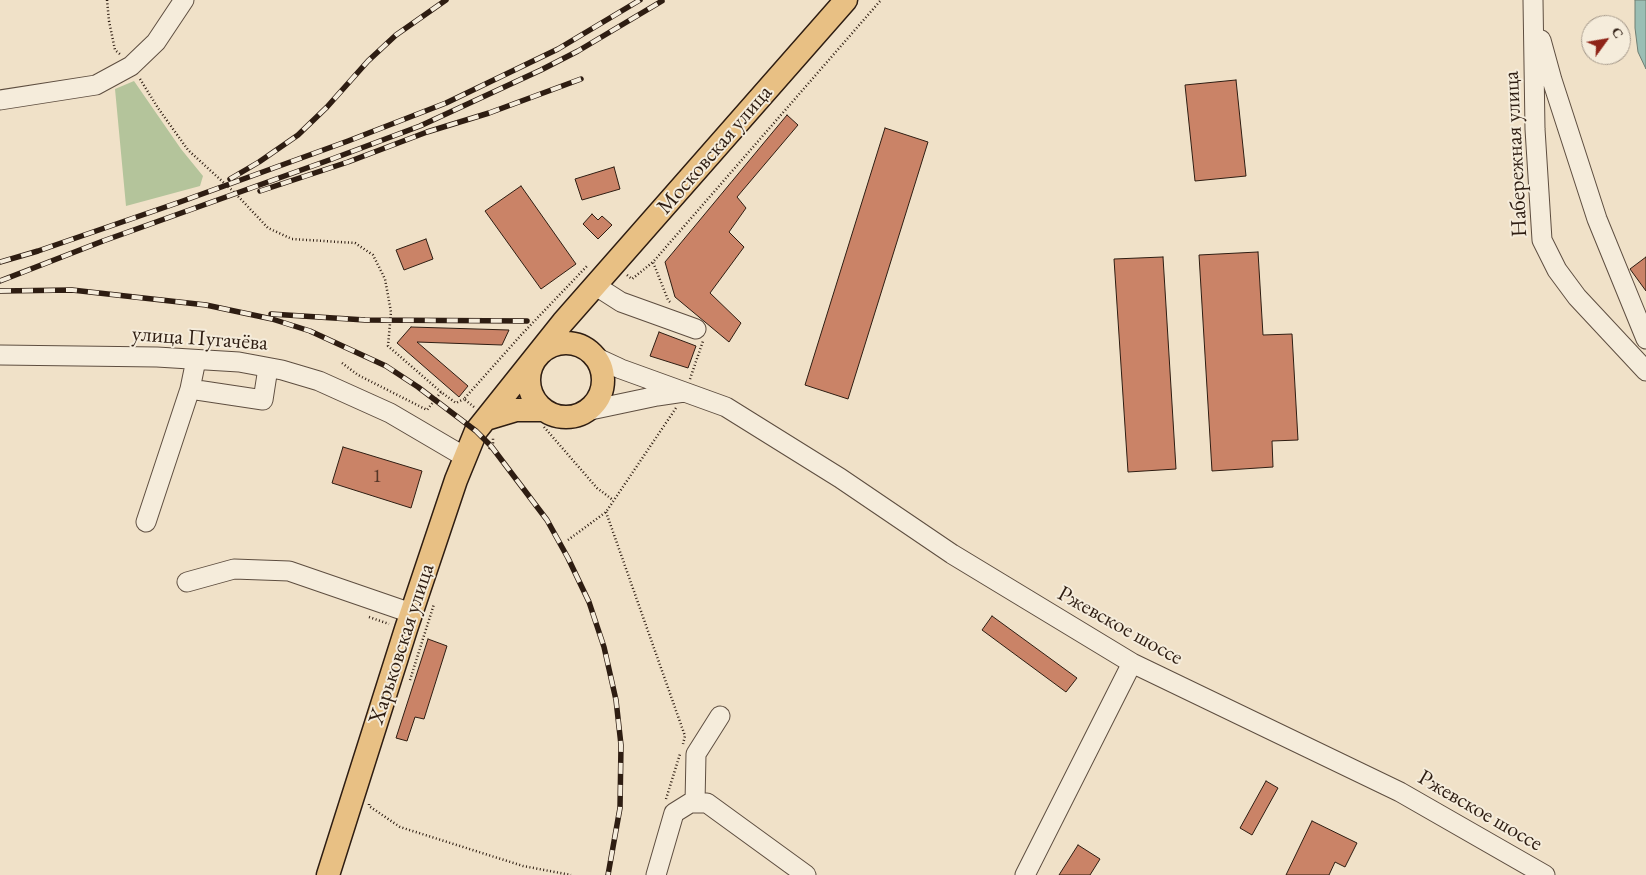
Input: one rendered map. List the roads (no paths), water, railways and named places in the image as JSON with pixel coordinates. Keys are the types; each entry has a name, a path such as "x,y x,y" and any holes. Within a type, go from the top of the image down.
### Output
{"main road":[{"name":"Московская улица","path":"536,356 563,322 846,0"},
{"path":"590,293 581,315 582,330 600,366 603,376 600,396 586,411 576,416 554,415 543,410 536,403 529,384 529,374 536,356 551,346 568,342 578,344 594,355"},
{"name":"Харьковская улица","path":"328,875 411,613 456,480 475,455 476,431 490,426 522,373 536,356"},
{"path":"490,426 516,410 543,410"}],"street":[{"path":"0,100 96,85 131,66 156,42 184,0"},
{"name":"Набережная улица","path":"1534,9 1552,80 1597,219 1646,339"},
{"name":"Набережная улица","path":"1534,9 1535,129 1542,240 1557,270 1577,297 1646,371"},
{"path":"590,293 621,302 700,333"},
{"name":"улица Пугачёва","path":"0,355 147,357 239,362 268,368 319,380 475,455"},
{"name":"Ржевское шоссе","path":"594,355 620,369 726,406 840,478 952,554 1132,663 1400,792 1545,875"},
{"path":"146,522 190,390 196,360"},
{"path":"190,390 264,400 268,368"},
{"path":"586,411 657,396 687,392"},
{"path":"187,582 234,569 289,571 411,613"},
{"path":"1025,875 1132,663"},
{"path":"701,803 696,754 720,716"},
{"path":"656,875 674,812 690,803 701,803 806,875"}],"water":[{"path":"1635,0 1646,0 1646,69 1638,52 1635,28"}],"railway":[{"path":"230,179 298,135 327,107 368,61 396,35 446,0"},
{"path":"0,262 38,251 180,202 446,103 558,49 640,0"},
{"path":"0,281 103,241 420,126 578,51 662,1"},
{"path":"260,191 348,162 427,132 489,113 581,79"},
{"path":"0,291 72,290 206,305 272,319 310,331 386,366 418,387 476,431 491,446 547,520 589,602 604,647 616,700 621,745 620,808 608,875"},
{"path":"271,314 365,320 527,321"}]}
